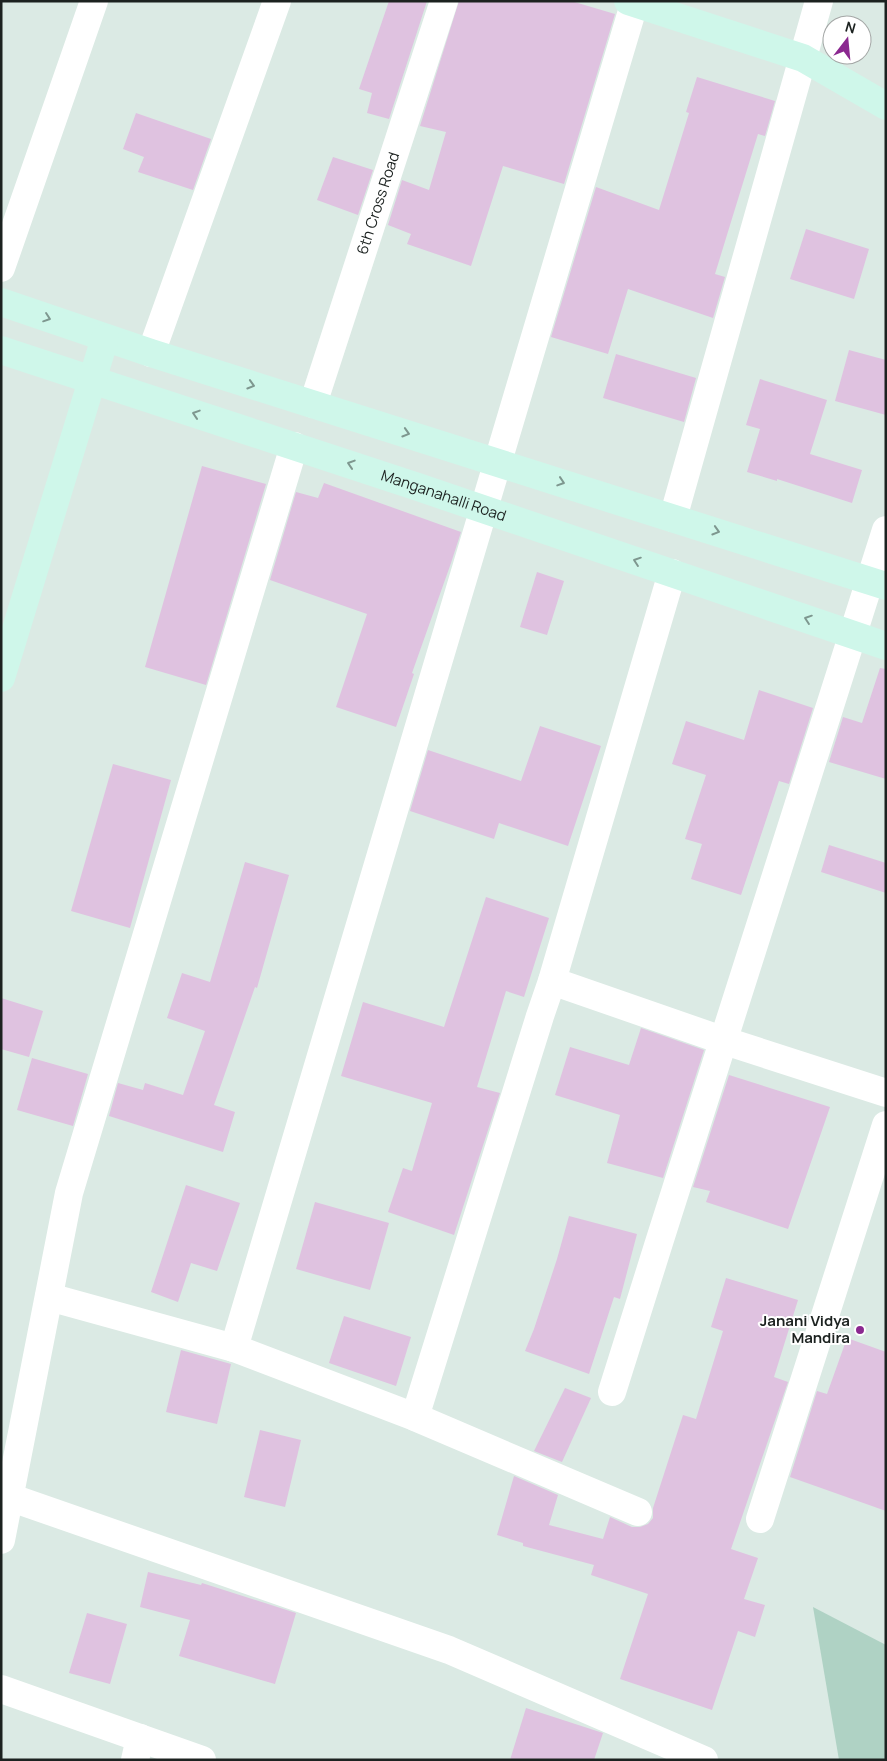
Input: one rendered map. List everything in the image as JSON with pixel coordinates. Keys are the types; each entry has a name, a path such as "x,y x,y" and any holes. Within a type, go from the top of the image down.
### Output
{"main road":[{"path":"633,2 803,58 886,106"},
{"path":"1,302 151,353 878,583"},
{"path":"1,678 105,338"},
{"name":"Manganahalli Road","path":"1,350 484,509 886,646"}],"street":[{"path":"1,268 94,1"},
{"path":"151,353 277,1"},
{"name":"6th Cross Road","path":"313,404 444,1"},
{"path":"673,518 819,1"},
{"path":"234,1348 633,2"},
{"path":"1,1540 69,1194 294,446"},
{"path":"612,1392 722,1040 854,635 878,583 886,530"},
{"path":"415,1416 552,980 672,573"},
{"path":"552,980 722,1040 886,1093"},
{"path":"760,1519 886,1125"},
{"path":"49,1298 234,1348 415,1416 638,1512"},
{"path":"9,1497 449,1650 704,1760"},
{"path":"1,1689 137,1749 202,1760"}],"green space":[{"path":"813,1607 886,1645 886,1760 839,1760"}],"building":[{"path":"389,1 427,1 389,119 367,113 372,93 359,89"},
{"path":"459,1 571,1 615,14 564,184 503,166 471,266 407,244 411,234 388,225 402,180 429,190 446,132 420,126"},
{"path":"697,77 775,101 765,136 758,134 715,274 725,277 713,318 628,289 608,354 551,337 596,187 659,210 689,113 686,112"},
{"path":"136,113 211,139 193,190 138,172 144,157 123,149"},
{"path":"333,157 373,170 358,215 317,200"},
{"path":"806,229 869,249 854,299 790,279"},
{"path":"849,350 886,360 886,415 835,401"},
{"path":"616,354 696,378 684,422 603,398"},
{"path":"760,379 827,400 810,454 862,470 852,503 777,479 777,481 747,472 760,429 746,425"},
{"path":"202,466 266,484 206,685 145,667"},
{"path":"324,483 461,532 412,673 414,674 396,727 336,707 367,614 270,580 296,492 318,498"},
{"path":"537,572 564,581 547,635 520,627"},
{"path":"880,668 886,669 886,779 829,762 843,717 862,723"},
{"path":"759,690 813,708 789,784 779,781 741,895 691,879 702,844 685,839 706,775 672,764 686,721 744,740"},
{"path":"540,726 601,746 568,846 499,823 494,839 410,811 428,750 521,781"},
{"path":"113,764 171,780 130,928 71,911"},
{"path":"829,845 886,863 886,893 821,872"},
{"path":"245,862 289,875 257,988 255,987 214,1105 235,1112 223,1152 109,1116 118,1083 143,1090 145,1083 183,1095 205,1031 167,1018 182,973 210,982"},
{"path":"486,897 549,918 524,997 506,991 477,1087 500,1093 454,1235 388,1212 403,1168 412,1171 432,1103 341,1076 363,1002 444,1027"},
{"path":"1,998 43,1011 29,1057 1,1049"},
{"path":"641,1028 704,1050 663,1178 607,1163 620,1115 555,1095 570,1047 629,1065"},
{"path":"32,1058 88,1074 73,1126 17,1110"},
{"path":"729,1075 830,1107 788,1229 706,1202 710,1191 693,1187"},
{"path":"186,1185 240,1203 217,1271 191,1263 178,1302 151,1292"},
{"path":"315,1202 389,1223 370,1290 296,1269"},
{"path":"569,1216 637,1234 620,1299 614,1297 589,1374 525,1351 557,1259"},
{"path":"726,1278 798,1300 774,1377 788,1382 731,1549 758,1558 744,1599 765,1605 755,1637 738,1631 712,1710 620,1679 648,1594 591,1575 594,1565 523,1546 523,1543 497,1535 514,1476 558,1495 549,1525 603,1539 610,1517 632,1527 648,1524 653,1518 653,1508 683,1415 696,1419 723,1331 711,1327"},
{"path":"344,1316 411,1337 396,1386 329,1363"},
{"name":"Janani Vidya Mandira","path":"847,1338 886,1352 886,1511 790,1477 817,1391 827,1394"},
{"path":"181,1350 231,1364 217,1424 166,1412"},
{"path":"565,1388 591,1398 562,1462 534,1451"},
{"path":"260,1430 301,1440 285,1507 244,1497"},
{"path":"148,1572 201,1585 202,1583 296,1613 275,1684 179,1656 190,1620 140,1607"},
{"path":"87,1613 127,1624 110,1684 69,1673"},
{"path":"526,1708 603,1733 594,1760 510,1760"}],"place":[{"name":"Janani Vidya Mandira","path":"860,1330"}]}
